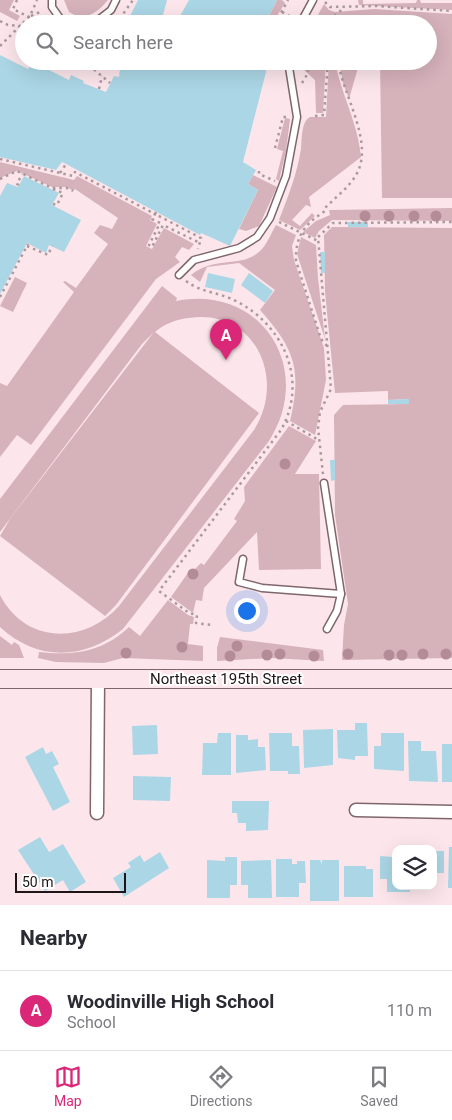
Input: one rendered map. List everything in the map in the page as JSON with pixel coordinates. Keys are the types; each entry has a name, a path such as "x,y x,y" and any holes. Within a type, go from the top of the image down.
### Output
{"main road":[{"name":"Northeast 195th Street","path":"0,679 452,679"}],"street":[{"path":"98,679 98,813"},
{"path":"356,810 452,812"}],"lane":[{"path":"52,0 52,6 58,15"},
{"path":"105,15 111,10 116,0"},
{"path":"302,15 313,0"},
{"path":"179,275 194,260 239,248 257,237 270,218 286,176 297,116 289,70"},
{"path":"324,483 341,594 338,611 327,629"},
{"path":"243,559 239,582 262,588 341,594"}],"path":[{"path":"17,0 13,8 28,15"},
{"path":"30,15 37,0"},
{"path":"122,15 133,0"},
{"path":"280,15 288,0"},
{"path":"325,2 330,7 376,6 452,11"},
{"path":"336,15 346,7"},
{"path":"282,12 286,15"},
{"path":"0,21 8,25 15,26"},
{"path":"0,46 15,32"},
{"path":"95,70 110,83"},
{"path":"315,116 324,115 327,70"},
{"path":"327,346 322,339 296,261 295,249 300,233 311,220 325,211 325,208 356,176 363,159 361,134 341,81 339,70"},
{"path":"99,88 102,76"},
{"path":"275,148 283,117 288,116"},
{"path":"0,159 73,176 74,172 155,213 201,238 200,243 163,225 152,247 148,245 160,223 152,219 155,213"},
{"path":"60,173 66,164"},
{"path":"0,179 17,171 62,193 57,205 53,204"},
{"path":"259,171 260,174 271,180"},
{"path":"19,185 17,184 22,174"},
{"path":"52,188 66,188 73,191"},
{"path":"324,483 317,439 320,412 331,389 318,237 333,223 452,222"},
{"path":"281,223 318,241"},
{"path":"0,297 28,245 48,255 52,246"},
{"path":"179,275 197,290 234,300 258,315 275,332 287,354 292,380 286,421 159,591 190,613 197,615 196,622 212,625"},
{"path":"286,421 317,439"}],"shaded area":[{"path":"0,0 14,0 9,10 18,15 15,15 15,20 0,12"},
{"path":"64,0 108,0 100,9 90,15 75,15 69,12"},
{"path":"277,0 282,0 285,3 278,15 270,15"},
{"path":"358,0 363,0 363,4 416,3 417,0 420,0 421,3 452,3 452,10 359,5"},
{"path":"324,4 329,10 335,12 374,9 452,14 452,198 382,198 380,70 437,70 437,15 318,15"},
{"path":"325,70 323,113 316,113 315,80 305,71"},
{"path":"329,70 337,70 357,132 361,157 309,197 311,207 306,205 292,220 300,226 312,213 315,216 300,230 279,220 297,167 305,122 310,117 326,117"},
{"path":"341,70 357,70 349,99"},
{"path":"285,118 290,119 286,151 279,181 276,179 283,151 277,149"},
{"path":"0,162 74,180 77,176 152,216 150,220 157,224 146,246 152,249 164,228 194,244 189,250 182,247 175,257 180,262 156,279 31,445 17,435 0,457 0,383 7,386 74,292 63,282 65,281 76,288 108,244 94,233 100,225 112,229 118,218 75,189 73,191 67,187 52,187 17,171 0,178"},
{"path":"253,175 277,187 259,226 246,231 239,229 258,190 248,184"},
{"path":"452,208 452,221 332,220 319,231 315,238 303,232 316,221 330,215 329,210"},
{"path":"276,225 296,235 292,246 294,260 324,348 326,380 315,435 290,421 295,388 293,361 281,337 260,310 275,290 239,263 207,267 200,282 191,275 210,265 245,260 253,256 265,246"},
{"path":"332,227 452,228 452,658 342,660 344,625 348,604 335,515 334,415 343,405 409,404 409,399 388,400 388,391 335,393 325,292 324,235"},
{"path":"301,237 316,245 325,339 297,254"},
{"path":"15,277 27,283 13,312 0,306"},
{"path":"162,286 177,298 176,301 207,299 233,306 255,319 272,338 282,361 286,386 282,414 269,441 123,629 93,647 77,651 61,653 45,651 30,646 0,627 0,595 11,611 24,623 39,630 56,634 73,633 89,628 105,619 119,606 254,430 263,410 267,389 265,369 258,351 247,335 231,324 212,318 189,318 167,324 155,332 259,413 116,605 105,616 0,536 10,519 154,332 142,344 0,532 0,499"},
{"path":"289,426 316,441 295,474 319,474 321,569 259,570 257,532 204,588 202,601 196,600 193,613 171,597 190,570 194,570 201,563 204,565 237,521 234,519 245,501 244,487"},
{"path":"168,600 188,615 194,617 193,624 190,624 188,644 203,646 203,661 123,658 104,663 56,662 38,658 39,652 76,652 98,647 109,642 129,627 140,636"},
{"path":"0,636 12,645 14,642 19,645 24,658 0,658"},
{"path":"220,637 323,650 324,661 272,658 217,661 217,648"}],"building":[{"path":"138,0 167,0 163,15 130,15"},
{"path":"189,0 277,0 270,15 181,15"},
{"path":"0,55 15,62 15,70 49,70 69,80 71,75 84,81 83,83 106,92 114,76 119,77 120,70 266,70 243,162 256,170 248,184 258,190 230,246 201,233 200,235 62,162 56,170 0,157"},
{"path":"24,176 59,193 52,205 81,220 64,252 49,245 46,253 27,243 0,294 0,196 7,183 18,187"},
{"path":"348,222 368,222 368,227 348,227"},
{"path":"320,252 325,252 325,273 321,273"},
{"path":"208,273 235,279 232,293 205,287"},
{"path":"249,273 273,291 265,303 241,285"},
{"path":"409,399 409,404 388,404 388,400"},
{"path":"330,460 335,460 335,480 331,481"},
{"path":"355,723 367,723 368,756 355,756 355,760 338,758 337,730 355,730"},
{"path":"157,725 158,754 133,755 132,726"},
{"path":"333,729 333,765 304,768 303,730"},
{"path":"218,733 231,733 231,775 202,775 203,743 217,743"},
{"path":"269,733 292,733 292,746 299,746 300,774 288,774 288,771 270,771"},
{"path":"381,733 404,733 404,771 374,769 374,746 381,746"},
{"path":"236,735 248,735 248,740 258,739 258,747 265,747 266,770 236,773"},
{"path":"408,741 421,741 421,751 436,751 438,782 409,781"},
{"path":"442,744 452,744 452,782 442,782"},
{"path":"43,747 46,754 52,751 59,764 53,767 70,802 53,811 25,757"},
{"path":"133,776 171,777 170,801 133,800"},
{"path":"232,801 269,801 268,830 246,831 246,823 238,823 237,813 232,813"},
{"path":"40,837 49,852 63,844 86,882 70,892 63,880 45,891 18,850"},
{"path":"449,847 452,847 452,888 448,888"},
{"path":"437,851 444,851 444,873 437,873"},
{"path":"160,852 169,868 124,897 113,878 131,867 128,863 140,855 144,862"},
{"path":"380,856 392,857 392,890 410,890 410,892 387,892 387,879 380,879"},
{"path":"225,857 237,857 237,885 230,885 230,898 207,898 207,860 225,861"},
{"path":"276,859 292,859 292,864 297,864 297,861 305,861 306,883 299,883 299,897 276,897"},
{"path":"271,860 272,898 248,898 248,885 241,885 241,861"},
{"path":"310,860 320,860 322,864 322,860 339,860 339,901 310,901"},
{"path":"344,866 366,866 366,869 373,869 373,897 344,897"}],"place":[{"name":"Woodinville High School","path":"226,360"}]}
